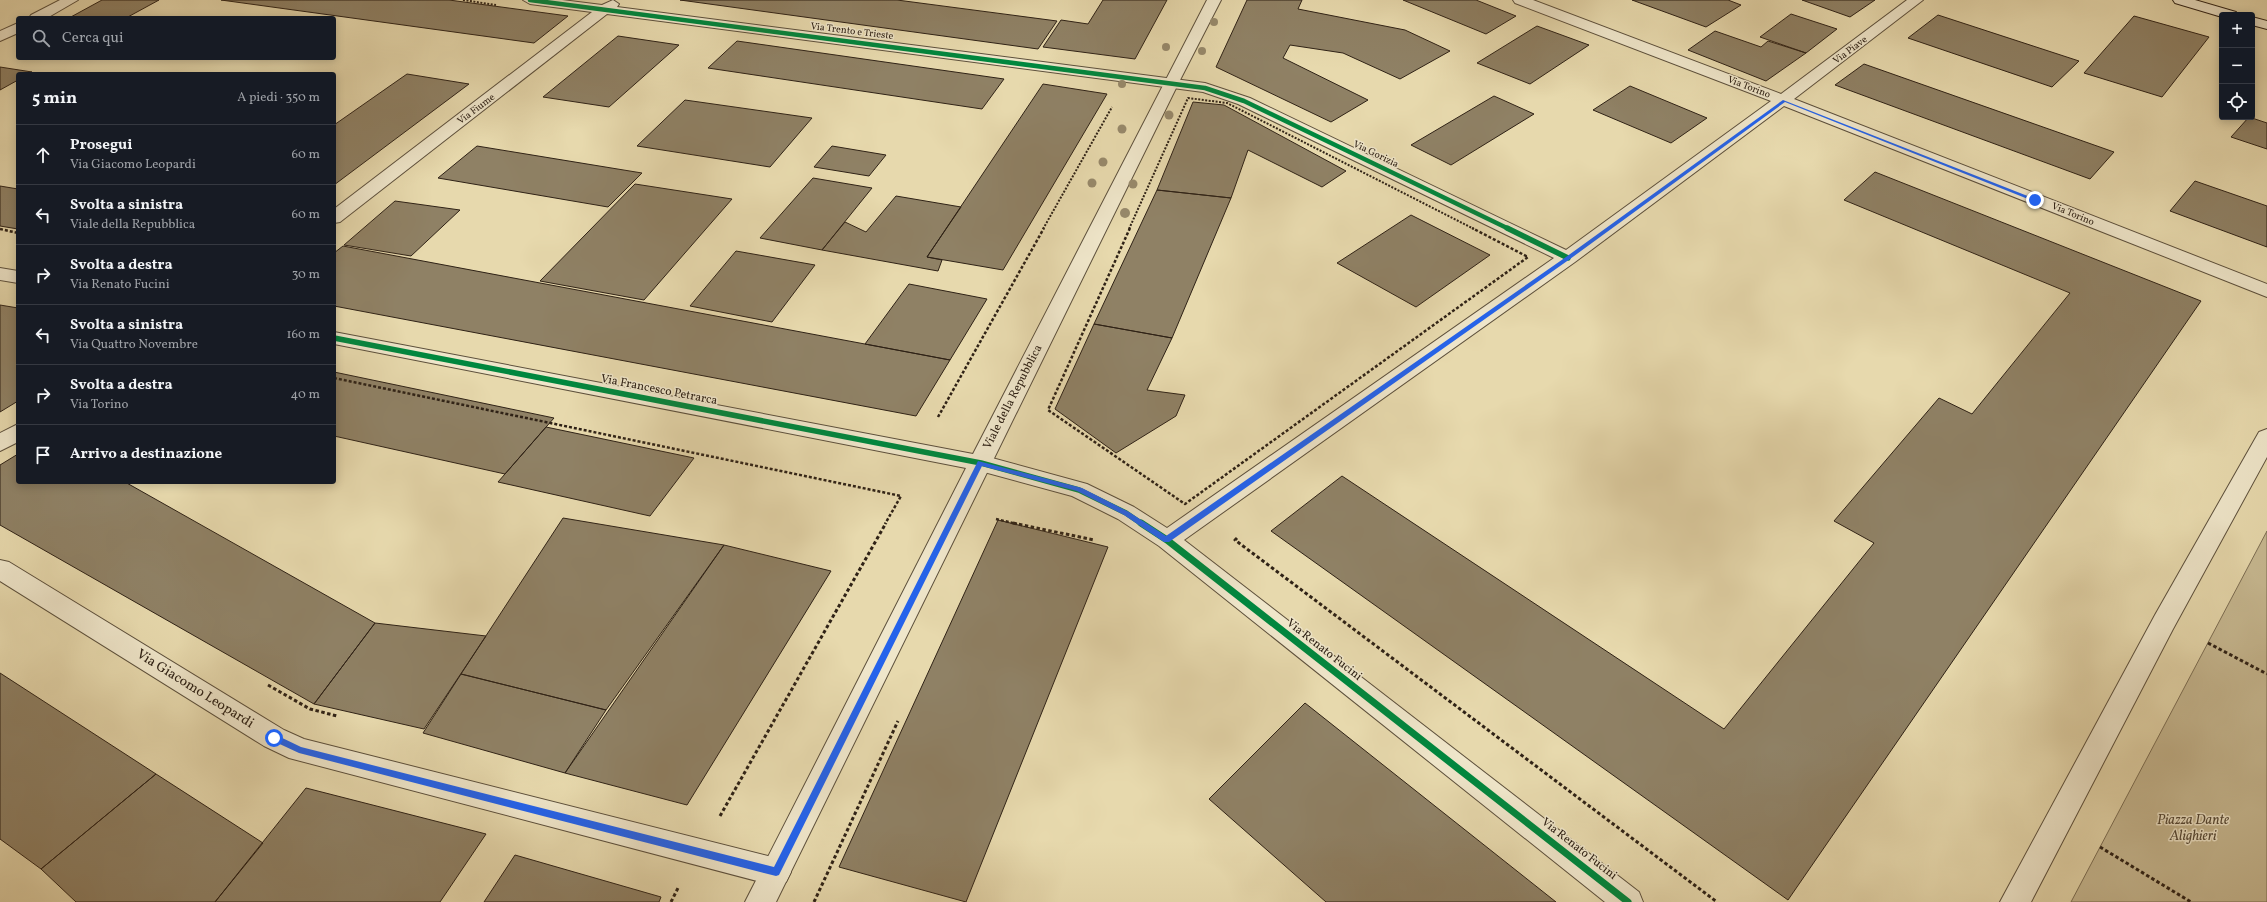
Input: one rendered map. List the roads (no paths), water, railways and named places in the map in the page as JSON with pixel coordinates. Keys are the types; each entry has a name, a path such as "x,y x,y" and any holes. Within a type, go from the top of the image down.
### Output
{"street":[{"path":"40,16 71,0"},
{"name":"Via Trento e Trieste","path":"530,0 1171,82"},
{"name":"Via Fiume","path":"336,216 618,0"},
{"name":"Viale della Repubblica","path":"760,902 1171,82 1214,0"},
{"name":"Via Torino","path":"1520,0 1785,101 2267,291"},
{"name":"Via Piave","path":"1166,540 1568,258 1785,101 1916,0"},
{"path":"2180,0 2221,12"},
{"path":"2255,22 2267,25"},
{"path":"0,36 16,28"},
{"name":"Via Gorizia","path":"1171,82 1205,88 1244,101 1568,258"},
{"path":"0,274 16,277"},
{"name":"Via Francesco Petrarca","path":"336,338 980,463"},
{"path":"0,443 16,433"},
{"path":"2014,902 2160,629 2267,437"},
{"name":"Via Renato Fucini","path":"980,463 1079,490 1126,513 1166,540 1628,902"},
{"name":"Via Giacomo Leopardi","path":"0,569 274,738 299,750 776,872"}],"park label":[{"name":"Piazza Dante Alighieri","path":"2193,828"}]}
